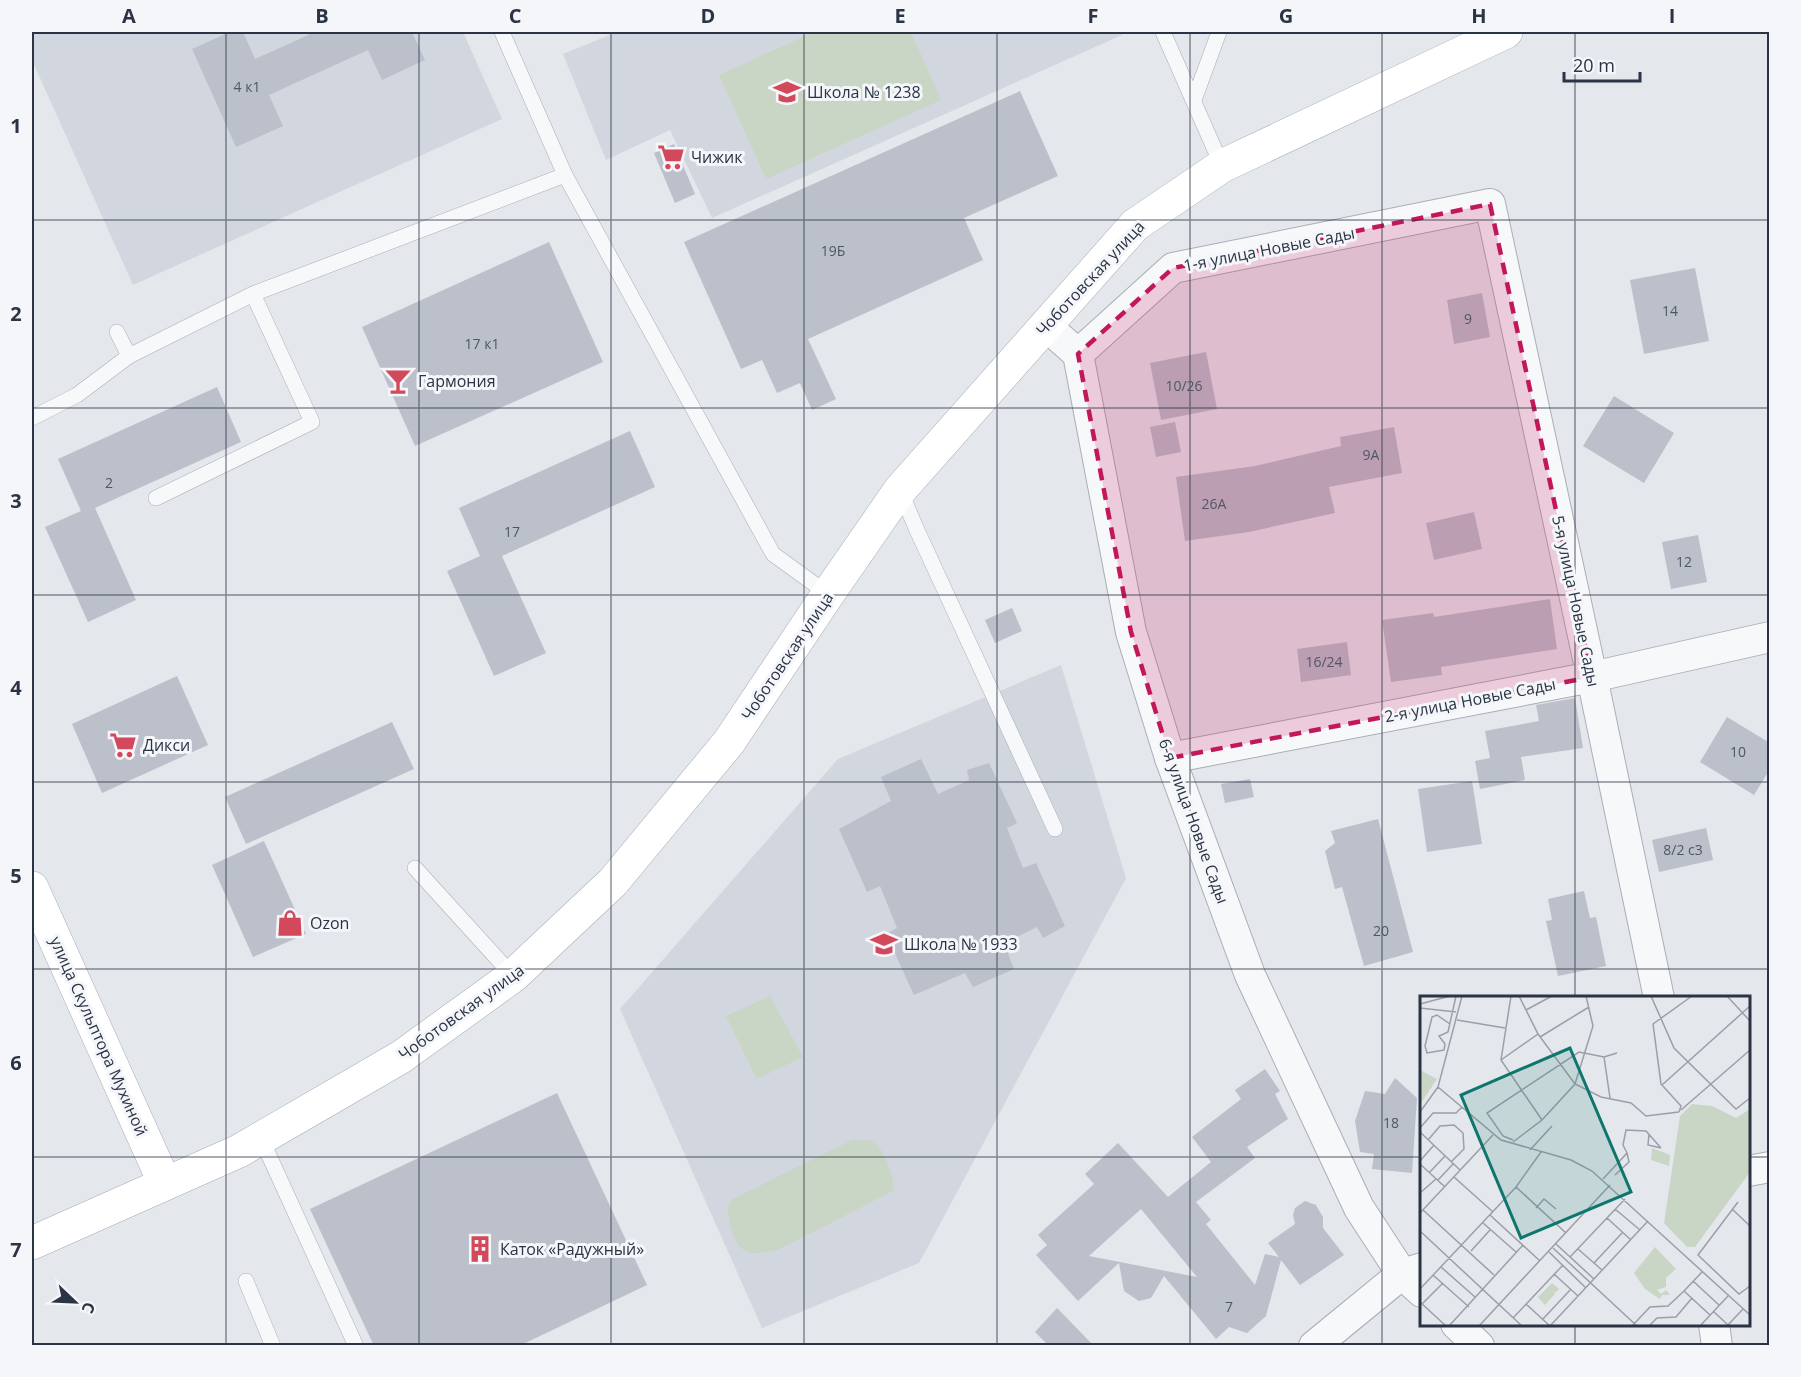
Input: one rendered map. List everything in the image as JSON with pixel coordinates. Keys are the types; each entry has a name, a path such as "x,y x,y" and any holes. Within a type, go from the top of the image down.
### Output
{"main road":[{"name":"Чоботовская улица","path":"32,1243 239,1151 401,1057 513,976 613,882 729,742 900,490 1134,225 1222,166 1506,32"},
{"name":"улица Скульптора Мухиной","path":"32,888 165,1184"}],"street":[{"name":"1-я улица Новые Сады","path":"1078,354 1173,268 1490,204"},
{"name":"5-я улица Новые Сады","path":"1490,204 1659,996"},
{"path":"1045,325 1078,354"},
{"name":"6-я улица Новые Сады","path":"1078,354 1131,632 1170,758 1250,975 1359,1208 1415,1278"},
{"name":"2-я улица Новые Сады","path":"1170,758 1592,677 1770,637"},
{"path":"1750,1171 1770,1167"},
{"path":"1314,1346 1415,1278"},
{"path":"1458,1326 1479,1346"},
{"path":"1714,1326 1717,1346"}],"lane":[{"path":"502,32 565,175 773,554 828,594"},
{"path":"1163,32 1222,166"},
{"path":"1194,100 1219,32"},
{"path":"32,418 77,395 129,356 253,294 565,175"},
{"path":"156,498 312,422 253,294"},
{"path":"117,332 129,356"},
{"path":"900,490 1055,829"},
{"path":"415,868 513,976"},
{"path":"261,1138 356,1346"},
{"path":"246,1281 273,1346"}],"highlighted area":[{"path":"1490,204 1592,677 1170,758 1131,632 1078,354 1173,268"}],"shaded area":[{"path":"32,32 463,32 502,119 133,285 32,60"},
{"name":"Школа № 1238","path":"617,32 1120,32 1122,35 712,218 670,130 606,160 563,54"},
{"name":"Школа № 1933","path":"1061,665 1126,878 919,1263 762,1328 620,1009 838,759"}],"green space":[{"path":"814,32 911,32 941,100 766,179 719,75"},
{"path":"770,996 803,1057 757,1079 726,1016"},
{"path":"852,1140 871,1141 876,1144 891,1171 893,1191 778,1250 753,1253 739,1246 732,1231 727,1207 733,1199"}],"building":[{"path":"230,32 243,32 255,59 315,32 412,32 425,60 382,80 368,50 269,95 283,126 236,147 192,49"},
{"path":"1020,91 1058,176 964,218 983,260 808,339 836,399 812,410 800,383 777,393 762,360 741,369 684,242"},
{"path":"674,144 695,194 675,203 654,153"},
{"path":"549,242 603,362 415,446 362,327"},
{"path":"1695,268 1709,341 1644,354 1630,280"},
{"path":"1482,293 1490,337 1454,344 1447,300"},
{"path":"1206,352 1217,409 1161,420 1150,363"},
{"path":"217,387 241,442 95,508 136,600 88,622 45,527 81,511 58,459"},
{"path":"1614,396 1674,433 1644,483 1583,446"},
{"path":"1175,422 1181,452 1156,457 1150,427"},
{"path":"1394,427 1402,473 1329,487 1335,513 1249,532 1185,541 1176,477 1255,466 1341,446 1340,437"},
{"path":"630,431 655,487 502,556 546,653 494,676 447,571 480,556 459,508"},
{"path":"1474,512 1482,549 1434,560 1426,523"},
{"path":"1698,535 1707,582 1671,589 1662,542"},
{"path":"1550,599 1557,649 1441,667 1442,675 1391,682 1382,620 1433,613 1434,617"},
{"path":"1012,608 1022,631 995,643 985,620"},
{"path":"1347,642 1351,675 1301,682 1297,649"},
{"path":"177,676 208,745 102,793 72,724"},
{"path":"1575,698 1583,748 1521,757 1525,780 1480,789 1475,761 1490,758 1485,731 1539,721 1536,705"},
{"path":"1727,717 1770,743 1770,769 1754,795 1700,762"},
{"path":"392,722 414,769 246,844 225,797"},
{"path":"921,759 938,794 969,780 967,770 989,763 1017,823 1007,828 1023,868 1036,863 1065,926 1043,938 1037,927 1004,943 1014,969 973,987 965,973 914,995 886,934 897,928 880,886 867,892 839,829 891,801 881,777"},
{"path":"1250,779 1254,797 1225,803 1221,784"},
{"path":"1472,781 1482,844 1427,852 1418,789"},
{"path":"1378,819 1413,952 1364,966 1342,887 1335,889 1325,851 1335,843 1331,831"},
{"path":"1706,828 1713,860 1659,872 1652,840"},
{"path":"264,841 306,934 253,957 212,865"},
{"path":"1584,891 1590,918 1596,917 1606,966 1558,976 1546,921 1552,920 1548,899"},
{"path":"1265,1069 1280,1091 1275,1094 1288,1119 1247,1147 1255,1158 1196,1202 1211,1220 1206,1224 1255,1285 1265,1254 1279,1257 1268,1243 1295,1224 1293,1215 1295,1208 1305,1201 1316,1205 1323,1217 1323,1228 1344,1255 1300,1285 1281,1260 1266,1316 1247,1333 1229,1327 1216,1339 1164,1276 1151,1298 1139,1301 1124,1291 1119,1263 1078,1301 1036,1255 1047,1245 1038,1235 1094,1184 1085,1174 1118,1143 1168,1197 1211,1162 1192,1137 1241,1099 1235,1090","holes":["1141,1209 1197,1277 1089,1256"]},
{"path":"1395,1078 1417,1098 1412,1173 1372,1169 1374,1154 1360,1152 1355,1121 1365,1091 1385,1094"},
{"name":"Каток «Радужный»","path":"557,1093 647,1285 519,1346 374,1346 310,1209"},
{"path":"1057,1308 1094,1346 1049,1346 1035,1332"}],"place":[{"name":"Школа № 1238","path":"787,92"},
{"name":"Чижик","path":"671,157"},
{"name":"Гармония","path":"398,381"},
{"name":"Дикси","path":"123,745"},
{"name":"Ozon","path":"290,923"},
{"name":"Школа № 1933","path":"884,944"},
{"name":"Каток «Радужный»","path":"480,1249"}]}
